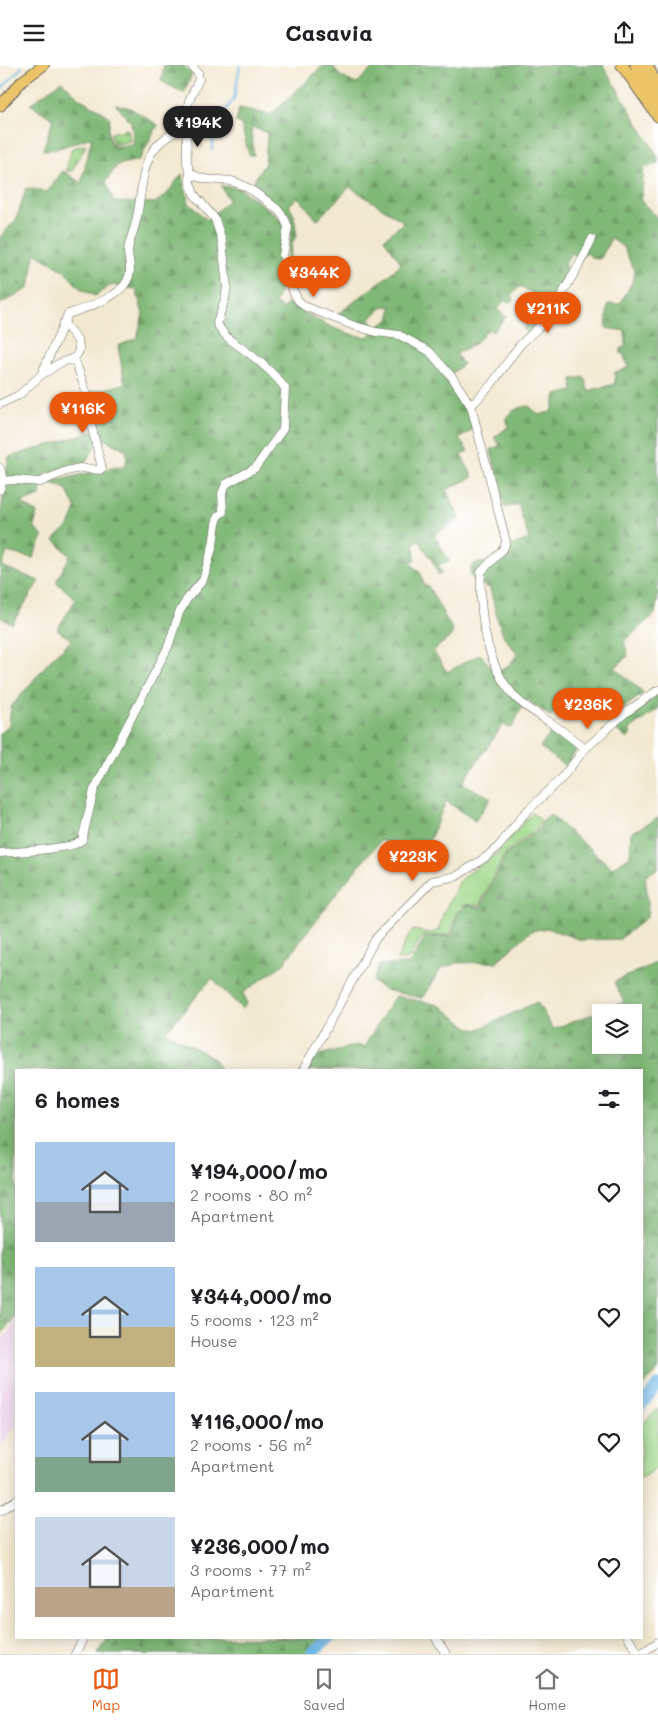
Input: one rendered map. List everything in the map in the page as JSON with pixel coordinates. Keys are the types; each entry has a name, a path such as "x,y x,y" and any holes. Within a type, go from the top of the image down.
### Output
{"highway":[{"path":"622,65 658,116"},
{"path":"636,65 658,106"},
{"path":"647,65 658,88"}],"main road":[{"path":"0,106 22,81 44,65"}],"street":[{"path":"0,853 63,848 75,845 82,840 94,790 168,647 179,613 202,580 215,536 218,516 223,511 222,493 226,484 255,468 283,429 285,388 251,354 232,343 217,323 227,287 222,241 214,219 194,195 187,163 186,127 189,101 199,79 198,73 192,65"},
{"path":"41,375 68,314 110,296 123,287 128,280 131,271 128,252 136,222 146,163 152,150 162,140 186,127"},
{"path":"190,172 205,179 231,181 242,185 278,211 288,227 283,255 292,291 304,306 352,325 376,332 399,335 420,345 429,351 452,377 471,407 506,541 504,548 481,572 482,624 495,665 501,679 518,700 585,749"},
{"path":"471,407 491,385 519,346 548,318 592,239"},
{"path":"0,405 19,395 41,375 79,353 80,349 77,340 63,323"},
{"path":"3,481 40,482 66,471 80,468 102,468 88,413 91,405 74,357"},
{"path":"0,468 3,481 0,489"},
{"path":"304,1069 376,938 386,927 432,881 457,876 499,846 524,814 560,779 585,749 624,714 658,690"},
{"path":"0,1511 15,1501"},
{"path":"75,1654 83,1639"},
{"path":"436,1639 446,1654"},
{"path":"629,1639 639,1654 658,1642"}],"shaded area":[{"path":"15,1323 15,1428 12,1429 0,1448 0,1342"}],"green space":[{"path":"164,65 183,65 192,74 184,93 161,81"},
{"path":"324,65 332,65 340,76 356,84 376,65 603,65 658,157 658,163 644,168 641,201 658,218 658,597 655,614 624,641 628,656 615,668 644,693 615,714 589,687 550,716 526,699 512,728 503,725 462,783 491,798 475,821 446,801 428,844 414,856 381,840 347,880 283,964 243,993 247,1004 242,1009 212,978 166,1032 213,1058 220,1069 15,1069 15,1316 0,1336 0,733 9,725 11,707 53,657 72,640 57,630 76,599 56,582 70,556 54,540 69,526 76,509 66,489 49,482 126,465 127,450 101,438 85,462 42,475 40,496 21,503 37,513 34,527 43,537 33,558 7,552 2,566 39,581 12,624 0,617 0,518 9,457 96,430 92,413 95,405 90,392 125,384 118,346 137,338 143,314 136,289 111,285 95,296 81,289 63,270 35,253 29,288 0,304 0,237 16,220 26,188 47,192 63,171 81,183 92,137 56,149 43,150 53,119 30,104 62,81 80,99 99,109 110,118 108,132 112,147 134,144 131,122 115,104 130,108 158,125 139,160 117,165 106,182 114,202 155,203 166,195 182,174 189,203 207,220 229,200 221,186 239,188 275,214 283,224 278,255 284,281 275,303 283,309 288,303 335,329 367,337 380,325 389,320 392,307 384,306 369,319 373,323 372,328 354,323 338,314 388,276 401,263 384,239 404,222 350,187 317,220 298,197 289,205 294,215 297,236 293,241 288,263 291,226 288,218 278,205 251,185 265,163 267,133 251,127 254,155 249,155 241,124 236,122 239,108 271,115","holes":["611,238 623,247 635,272 633,281 620,304 608,304 606,328 625,331 626,346 621,348 621,354 623,353 628,368 615,372 615,384 588,391 585,377 572,379 573,391 556,395 553,409 550,412 539,415 529,406 516,409 506,418 509,426 494,438 500,445 491,450 505,508 518,504 529,539 510,546 494,564 481,562 474,564 470,569 471,577 477,583 490,588 504,637 518,654 509,665 495,672 480,654 447,672 433,651 450,637 453,631 428,586 424,586 421,574 410,562 415,561 414,543 419,540 435,565 438,575 442,573 438,564 450,562 434,535 460,518 446,490 473,477 461,455 468,451 459,439 474,428 463,402 445,379 463,364 456,354 477,342 488,329 493,332 506,317 497,309 505,300 508,302 513,301 514,298 511,296 520,286 542,299 523,329 528,334 551,308 571,275 564,265 571,253 579,258 588,253 591,257 601,258"]},
{"path":"128,129 130,141 113,145 111,133"},
{"path":"86,145 72,171 66,171 72,148"},
{"path":"658,694 658,709 630,729 630,736 627,739 613,727"},
{"path":"554,729 576,747 575,753 565,766 540,747"},
{"path":"532,813 541,820 537,828 505,854 479,906 465,904 457,912 450,935 423,936 407,960 397,960 413,930 430,933 438,931 444,912 461,879 497,853"},
{"path":"550,815 612,868 630,856 631,833 658,818 658,869 645,875 648,904 647,917 620,939 581,940 547,928 531,931 496,962 456,963 441,969 422,998 385,990 373,982 379,965 409,964 425,937 452,936 458,913 466,905 480,908 506,855 539,829 542,822"},
{"path":"658,962 658,1371 643,1385 643,1069 308,1069 316,1056 356,1045 364,1047 395,996 439,1005 468,1027 477,1030 537,1002 553,1029 592,1014 592,1054 642,1054 642,1004 619,1004 624,1002 614,982"},
{"path":"658,1409 658,1467 643,1477 643,1423"},
{"path":"107,1639 325,1639 307,1654 98,1654"}],"waterway":[{"path":"212,150 214,126 234,99 240,65"},
{"path":"0,90 22,67"},
{"path":"643,1404 658,1385"},
{"path":"311,1654 328,1639"}]}
